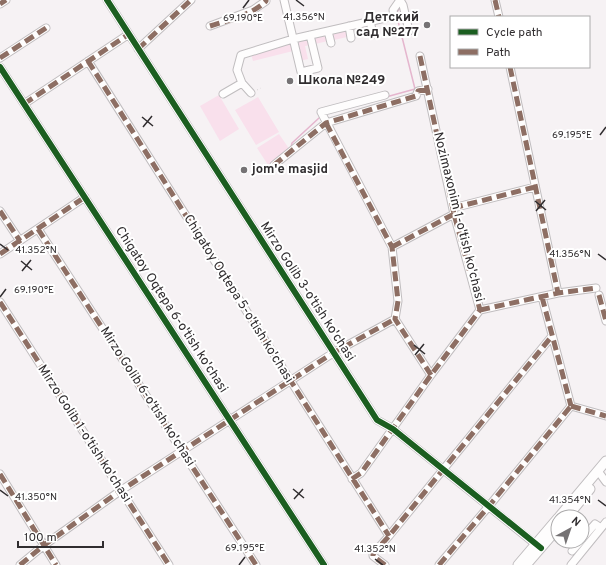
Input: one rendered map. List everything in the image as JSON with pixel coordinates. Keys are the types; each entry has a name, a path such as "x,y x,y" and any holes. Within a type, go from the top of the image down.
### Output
{"main road":[{"path":"574,509 603,475 606,461"},
{"path":"567,509 603,475"},
{"path":"526,565 550,529"},
{"path":"518,565 550,535"}],"street":[{"path":"0,4 6,0"},
{"name":"Mirzo Golib 3-o'tish ko'chasi","path":"107,0 377,420 393,429 538,546"},
{"path":"138,49 191,0"},
{"path":"210,26 253,10 268,0"},
{"path":"284,0 300,72 318,68 310,35"},
{"path":"251,93 242,83 237,70 241,55 292,36 310,35 394,16 393,10 400,0 403,5 409,31"},
{"path":"495,0 499,16"},
{"path":"370,21 373,34"},
{"path":"348,26 352,38"},
{"path":"0,58 46,28"},
{"path":"328,31 331,43"},
{"path":"24,104 129,34"},
{"name":"Nozimaxonim 1-o'tish ko'chasi","path":"352,480 361,473 431,375 480,310 454,211 420,56"},
{"name":"Chigatoy Oqtepa 5-o'tish ko'chasi","path":"88,61 352,480 389,536"},
{"name":"Chigatoy Oqtepa 6-o'tish ko'chasi","path":"0,67 324,565"},
{"path":"510,68 558,293"},
{"path":"223,94 242,83"},
{"path":"274,165 326,123 416,96 418,91 428,89"},
{"path":"385,95 320,112 392,247 398,301 395,319 431,375"},
{"path":"392,247 454,211 535,187"},
{"path":"0,254 84,197"},
{"path":"0,211 20,241"},
{"name":"Mirzo Golib 6-o'tish ko'chasi","path":"38,228 256,565"},
{"path":"480,310 558,293 598,292 606,321"},
{"path":"542,297 571,406"},
{"name":"Mirzo Golib 1-o'tish ko'chasi","path":"0,302 120,491 169,565"},
{"path":"20,565 43,546 120,491 333,353 395,319"},
{"path":"385,565 372,555 552,336"},
{"path":"571,406 606,416"},
{"path":"439,565 571,406"},
{"path":"0,474 56,565"},
{"path":"590,530 595,524 604,525"},
{"path":"571,565 604,525"}],"shaded area":[{"path":"367,24 369,32 356,35 354,27"},
{"path":"346,29 347,37 334,40 332,32"},
{"path":"326,33 328,41 315,44 313,36"},
{"path":"309,38 311,45 305,46 308,59 300,61 295,41"},
{"path":"291,42 293,51 253,61 251,54"},
{"path":"219,95 239,129 220,141 200,106"},
{"path":"258,97 279,132 256,145 235,110"},
{"path":"279,134 290,150 268,165 257,148"}],"waterway":[{"path":"396,13 400,8"},
{"path":"386,97 415,89 397,17"},
{"path":"291,148 292,143 319,118"}],"marked path":[{"path":"0,4 6,0"},
{"path":"138,49 191,0"},
{"path":"210,26 254,10 266,0"},
{"path":"495,0 499,16"},
{"path":"0,58 46,28"},
{"path":"24,104 129,34"},
{"path":"420,56 454,214 480,310"},
{"path":"88,61 389,536"},
{"path":"510,68 558,293"},
{"path":"274,165 326,123 416,96 418,91 428,89"},
{"path":"326,123 392,247 398,301 395,319 431,375"},
{"path":"453,208 535,187"},
{"path":"0,254 85,197"},
{"path":"0,211 20,241"},
{"path":"392,247 454,214"},
{"path":"38,229 256,565"},
{"path":"480,310 558,293 596,288"},
{"path":"599,295 606,321"},
{"path":"542,297 571,406"},
{"path":"0,302 169,565"},
{"path":"352,479 361,473 431,375 480,310"},
{"path":"20,565 43,546 120,491 333,353 395,319"},
{"path":"385,565 373,556 373,554 552,336"},
{"path":"571,406 606,416"},
{"path":"439,565 571,406"},
{"path":"0,474 56,565"}],"cycle path":[{"path":"107,0 377,420 393,429 541,548"},
{"path":"0,67 324,565"}],"place":[{"name":"Детский сад №277","path":"427,25"},
{"name":"Школа №249","path":"290,81"},
{"name":"jom'e masjid","path":"244,170"}]}
